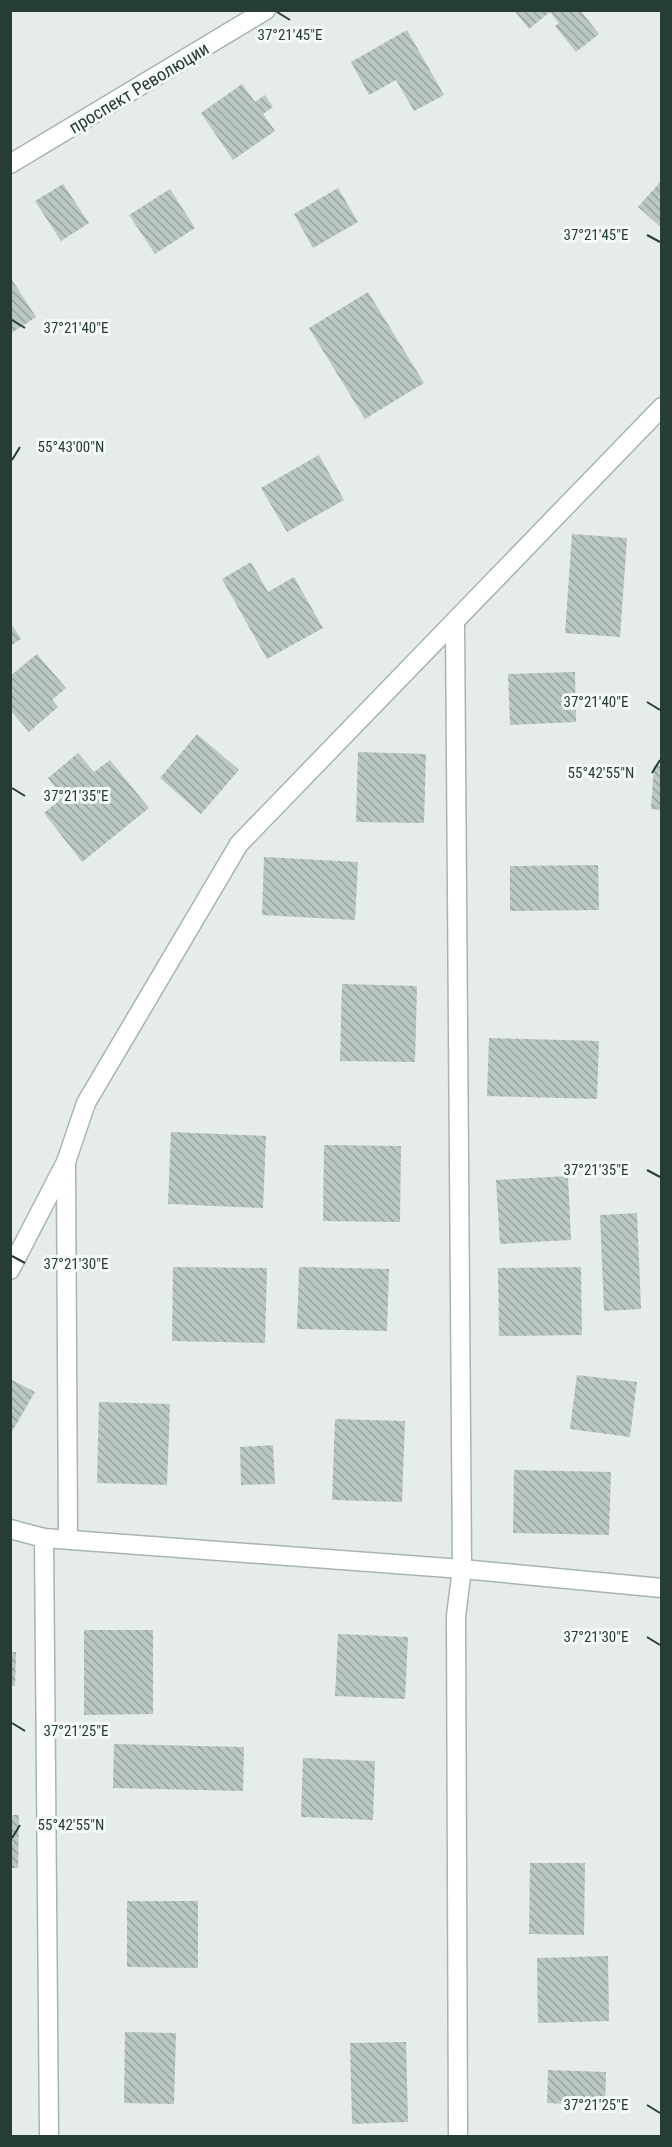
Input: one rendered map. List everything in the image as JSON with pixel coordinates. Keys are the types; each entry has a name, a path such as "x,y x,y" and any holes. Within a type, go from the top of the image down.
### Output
{"street":[{"name":"проспект Революции","path":"10,164 266,10"},
{"path":"10,1270 66,1162 86,1103 239,844 662,407"},
{"path":"455,621 462,1569 456,1616 458,2136"},
{"path":"66,1162 68,1539"},
{"path":"10,1528 44,1538 462,1569 662,1588"},
{"path":"44,1538 49,2136"}],"building":[{"path":"514,10 580,10 599,34 576,52 555,26 559,23 550,12 529,29"},
{"path":"407,30 444,95 414,111 396,80 369,95 351,62"},
{"path":"242,84 255,102 265,95 273,107 263,114 275,131 233,160 201,113"},
{"path":"662,180 662,228 638,207"},
{"path":"63,184 89,223 61,241 35,201"},
{"path":"338,188 358,222 313,248 294,214"},
{"path":"170,189 195,228 155,254 129,215"},
{"path":"10,277 36,317 10,334"},
{"path":"368,292 424,383 365,419 309,328"},
{"path":"319,455 344,500 287,532 261,488"},
{"path":"572,534 627,538 620,637 565,633"},
{"path":"251,562 268,592 294,577 323,628 267,659 222,579"},
{"path":"10,622 21,639 10,646"},
{"path":"37,654 66,688 52,700 58,707 29,732 10,710 10,676"},
{"path":"575,672 576,722 510,725 508,674"},
{"path":"197,734 239,770 201,814 160,778"},
{"path":"358,752 426,754 424,823 356,822"},
{"path":"78,753 94,772 110,760 149,808 82,862 44,813 63,797 48,778"},
{"path":"654,765 662,766 662,810 651,809"},
{"path":"264,857 358,862 355,920 262,915"},
{"path":"598,865 599,910 510,911 510,866"},
{"path":"342,984 417,986 415,1062 340,1061"},
{"path":"489,1038 599,1041 597,1099 487,1096"},
{"path":"171,1132 266,1136 263,1208 168,1204"},
{"path":"324,1145 401,1146 400,1222 323,1221"},
{"path":"568,1176 571,1240 500,1244 496,1180"},
{"path":"637,1213 641,1309 604,1311 600,1215"},
{"path":"173,1267 267,1268 265,1343 172,1341"},
{"path":"299,1267 389,1269 387,1331 297,1329"},
{"path":"581,1267 582,1335 499,1336 498,1268"},
{"path":"577,1375 637,1382 630,1437 570,1429"},
{"path":"10,1379 35,1392 10,1435"},
{"path":"99,1402 170,1404 167,1485 97,1483"},
{"path":"335,1419 405,1421 402,1502 332,1500"},
{"path":"273,1445 275,1484 241,1485 240,1447"},
{"path":"514,1470 611,1472 609,1535 513,1533"},
{"path":"84,1630 153,1630 153,1714 84,1715"},
{"path":"338,1634 408,1637 405,1699 335,1696"},
{"path":"10,1652 16,1652 15,1686 10,1685"},
{"path":"114,1744 244,1747 243,1791 113,1788"},
{"path":"303,1758 375,1761 373,1820 301,1817"},
{"path":"10,1815 19,1815 18,1868 10,1868"},
{"path":"530,1863 585,1863 584,1935 529,1934"},
{"path":"127,1901 198,1901 198,1968 127,1967"},
{"path":"608,1956 609,2021 538,2023 537,1958"},
{"path":"125,2032 176,2033 174,2104 124,2103"},
{"path":"406,2042 408,2122 352,2124 350,2043"},
{"path":"548,2070 606,2072 605,2106 547,2103"}]}
